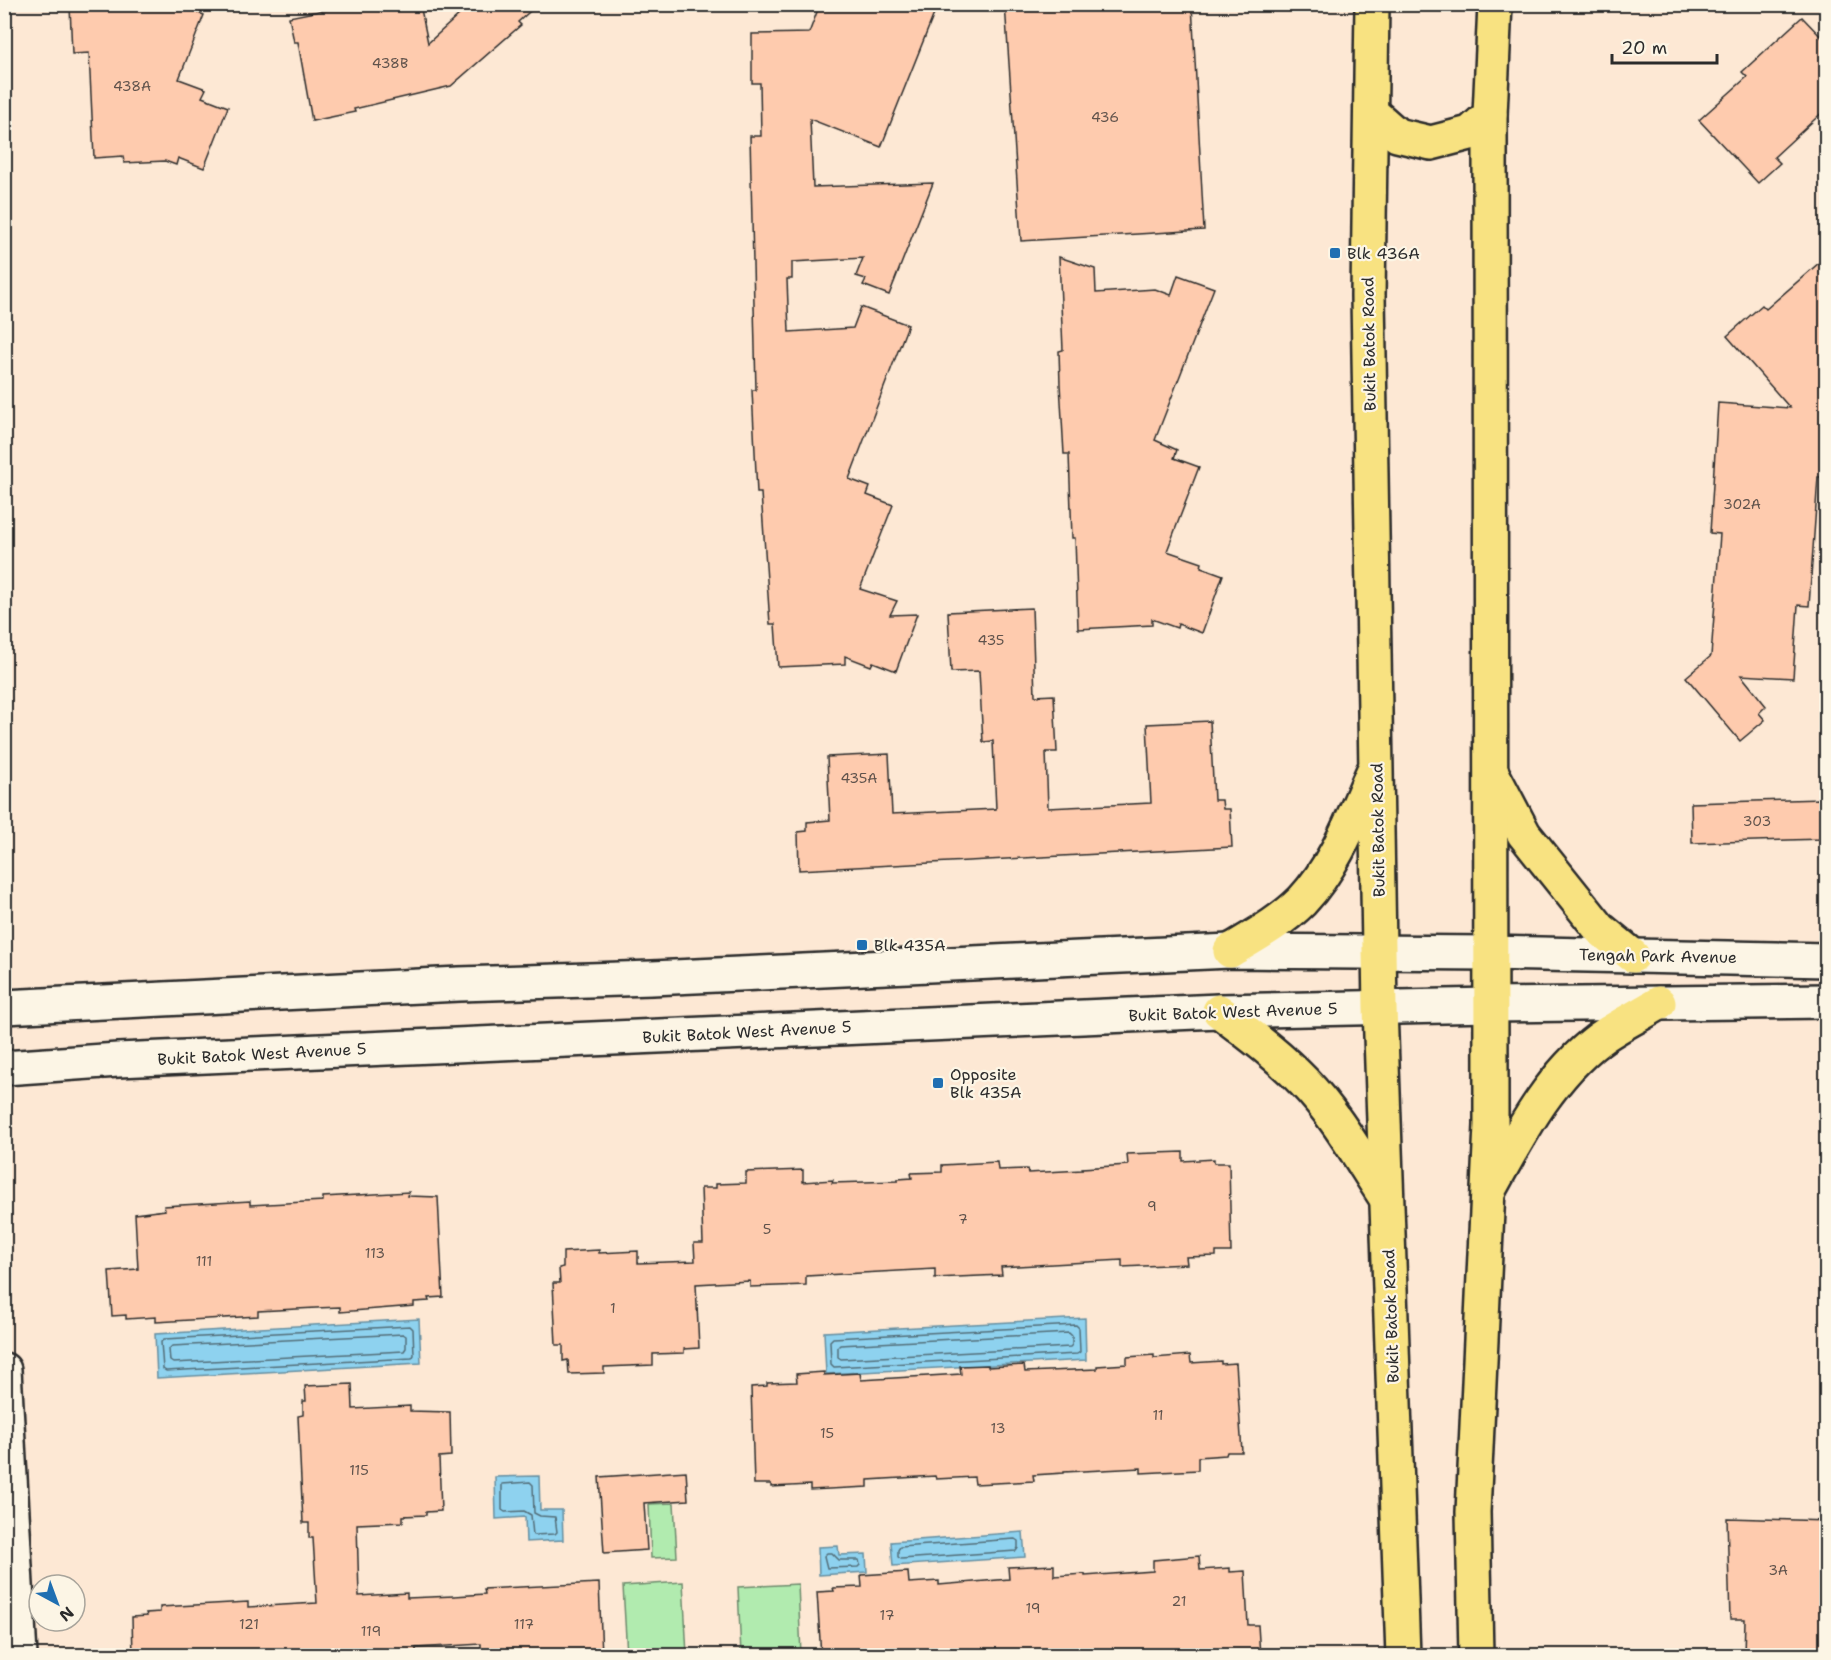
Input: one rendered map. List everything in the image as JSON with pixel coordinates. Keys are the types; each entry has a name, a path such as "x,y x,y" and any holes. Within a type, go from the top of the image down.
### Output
{"main road":[{"name":"Bukit Batok Road","path":"1372,4 1368,296 1380,1008 1403,1656"},
{"path":"1476,1656 1473,1512 1491,1125 1490,115 1495,4"},
{"path":"1371,112 1397,135 1431,143 1470,133 1490,115"},
{"path":"1230,951 1274,924 1301,901 1322,876 1343,840 1377,763"},
{"path":"1490,768 1524,834 1600,929 1633,956"},
{"path":"1487,1193 1533,1112 1575,1059 1601,1038 1659,1003"},
{"path":"1219,1011 1270,1050 1304,1082 1333,1117 1386,1198"}],"street":[{"path":"4,1007 459,984 652,978 1230,951 1490,953"},
{"name":"Tengah Park Avenue","path":"1490,953 1827,960"},
{"path":"1490,1005 1827,1001"},
{"name":"Bukit Batok West Avenue 5","path":"4,1068 130,1060 1219,1011 1490,1005"},
{"path":"4,1370 20,1656"}],"green space":[{"path":"674,1503 677,1557 651,1558 649,1504"},
{"path":"683,1582 687,1655 627,1655 623,1586"},
{"path":"798,1584 801,1655 741,1655 738,1587"}],"water":[{"path":"1085,1318 1086,1360 826,1374 824,1332"},
{"path":"419,1319 421,1363 157,1378 155,1334"},
{"path":"539,1476 540,1510 562,1510 563,1540 526,1542 525,1517 496,1519 495,1477"},
{"path":"1023,1532 1025,1557 893,1566 891,1542"},
{"path":"838,1546 839,1555 866,1554 867,1572 819,1575 818,1547"}],"building":[{"path":"176,4 204,15 179,79 206,89 202,97 228,107 204,168 178,158 176,165 165,161 124,163 123,156 94,158 89,53 72,54 70,6"},
{"path":"354,4 420,4 428,43 471,4 538,4 518,22 521,25 451,86 312,121 298,42 294,42 289,17"},
{"path":"820,4 938,4 881,147 810,119 813,187 933,183 889,295 863,285 866,279 856,276 863,258 792,262 792,279 787,279 789,332 853,328 861,307 908,325 849,479 870,487 867,495 893,505 860,589 897,601 890,615 917,614 896,671 873,662 871,666 845,656 845,664 778,667 775,624 770,624 761,493 757,493 752,390 756,390 750,136 761,136 760,83 752,83 752,34 809,33"},
{"path":"1005,4 1192,4 1204,230 1021,241"},
{"path":"1802,17 1827,43 1827,108 1774,157 1780,163 1758,183 1699,120 1747,77 1742,72"},
{"path":"1827,256 1827,455 1825,477 1818,477 1809,606 1798,605 1793,678 1741,675 1766,706 1759,713 1765,720 1740,741 1686,677 1711,656 1720,534 1710,533 1718,403 1790,408 1727,336 1762,305 1766,309"},
{"path":"1059,257 1095,269 1096,293 1155,289 1171,295 1178,275 1214,288 1155,440 1177,450 1174,458 1199,467 1167,551 1202,563 1201,567 1223,575 1202,633 1178,624 1177,628 1152,619 1152,625 1078,629 1069,454 1064,454 1060,384 1059,351 1063,350"},
{"path":"1032,608 1035,696 1054,695 1057,752 1046,752 1048,808 1151,803 1147,724 1210,721 1214,800 1222,800 1223,809 1230,809 1232,847 799,870 798,832 807,831 807,822 830,820 827,757 889,754 892,814 996,809 993,741 983,742 979,671 951,672 948,612"},
{"path":"1821,799 1822,839 1692,843 1691,803"},
{"path":"1183,1152 1183,1161 1214,1159 1214,1163 1229,1163 1231,1252 1216,1252 1216,1256 1186,1257 1187,1264 1122,1267 1122,1260 1001,1267 1002,1275 935,1278 935,1269 806,1276 806,1285 750,1287 750,1281 696,1284 699,1348 684,1349 684,1353 653,1354 653,1365 604,1367 604,1373 569,1374 568,1360 563,1361 563,1345 556,1345 553,1283 560,1283 559,1268 563,1267 563,1252 638,1251 638,1263 695,1261 694,1243 703,1243 701,1188 716,1188 716,1184 746,1183 746,1172 803,1170 803,1182 898,1181 898,1179 912,1178 911,1173 942,1172 942,1165 997,1162 998,1170 1027,1169 1028,1173 1128,1165 1127,1154"},
{"path":"409,1192 408,1196 438,1197 443,1297 414,1302 414,1306 340,1312 340,1307 258,1311 258,1316 156,1322 156,1317 126,1319 126,1315 112,1316 109,1271 138,1269 135,1214 165,1210 164,1206 250,1201 250,1205 323,1201 323,1197"},
{"path":"1154,1355 1154,1358 1190,1355 1191,1363 1221,1361 1221,1364 1236,1363 1242,1452 1198,1457 1198,1470 1141,1473 1141,1468 1064,1472 1033,1475 1034,1481 975,1484 974,1477 936,1479 935,1476 868,1480 868,1487 810,1490 810,1485 771,1487 771,1484 754,1484 751,1387 767,1386 767,1383 797,1382 796,1374 824,1372 824,1375 860,1373 861,1380 961,1374 960,1366 1024,1365 1025,1372 1097,1369 1097,1366 1127,1364 1127,1357"},
{"path":"352,1384 353,1409 410,1406 410,1411 450,1412 451,1456 439,1457 441,1511 426,1512 426,1515 403,1516 403,1522 357,1524 359,1596 407,1593 407,1598 454,1596 485,1594 484,1589 599,1583 602,1656 481,1656 481,1644 416,1648 416,1656 329,1656 329,1653 275,1656 133,1656 132,1617 160,1612 160,1607 248,1602 248,1607 317,1603 313,1538 309,1538 309,1523 303,1523 298,1416 303,1415 303,1401 306,1401 305,1386"},
{"path":"686,1471 688,1500 644,1503 647,1550 604,1553 599,1477"},
{"path":"1727,1518 1827,1521 1827,1656 1744,1656 1745,1619 1730,1619"},
{"path":"1199,1556 1200,1570 1230,1568 1230,1572 1245,1571 1248,1625 1258,1625 1260,1656 821,1656 817,1592 834,1591 833,1588 862,1587 861,1575 908,1572 909,1583 939,1581 939,1585 1009,1579 1008,1567 1054,1565 1054,1576 1085,1574 1085,1576 1153,1571 1153,1560"}],"place":[{"name":"Blk 436A","path":"1335,253"},
{"name":"Blk 435A","path":"862,945"},
{"name":"Opposite Blk 435A","path":"938,1083"}]}
